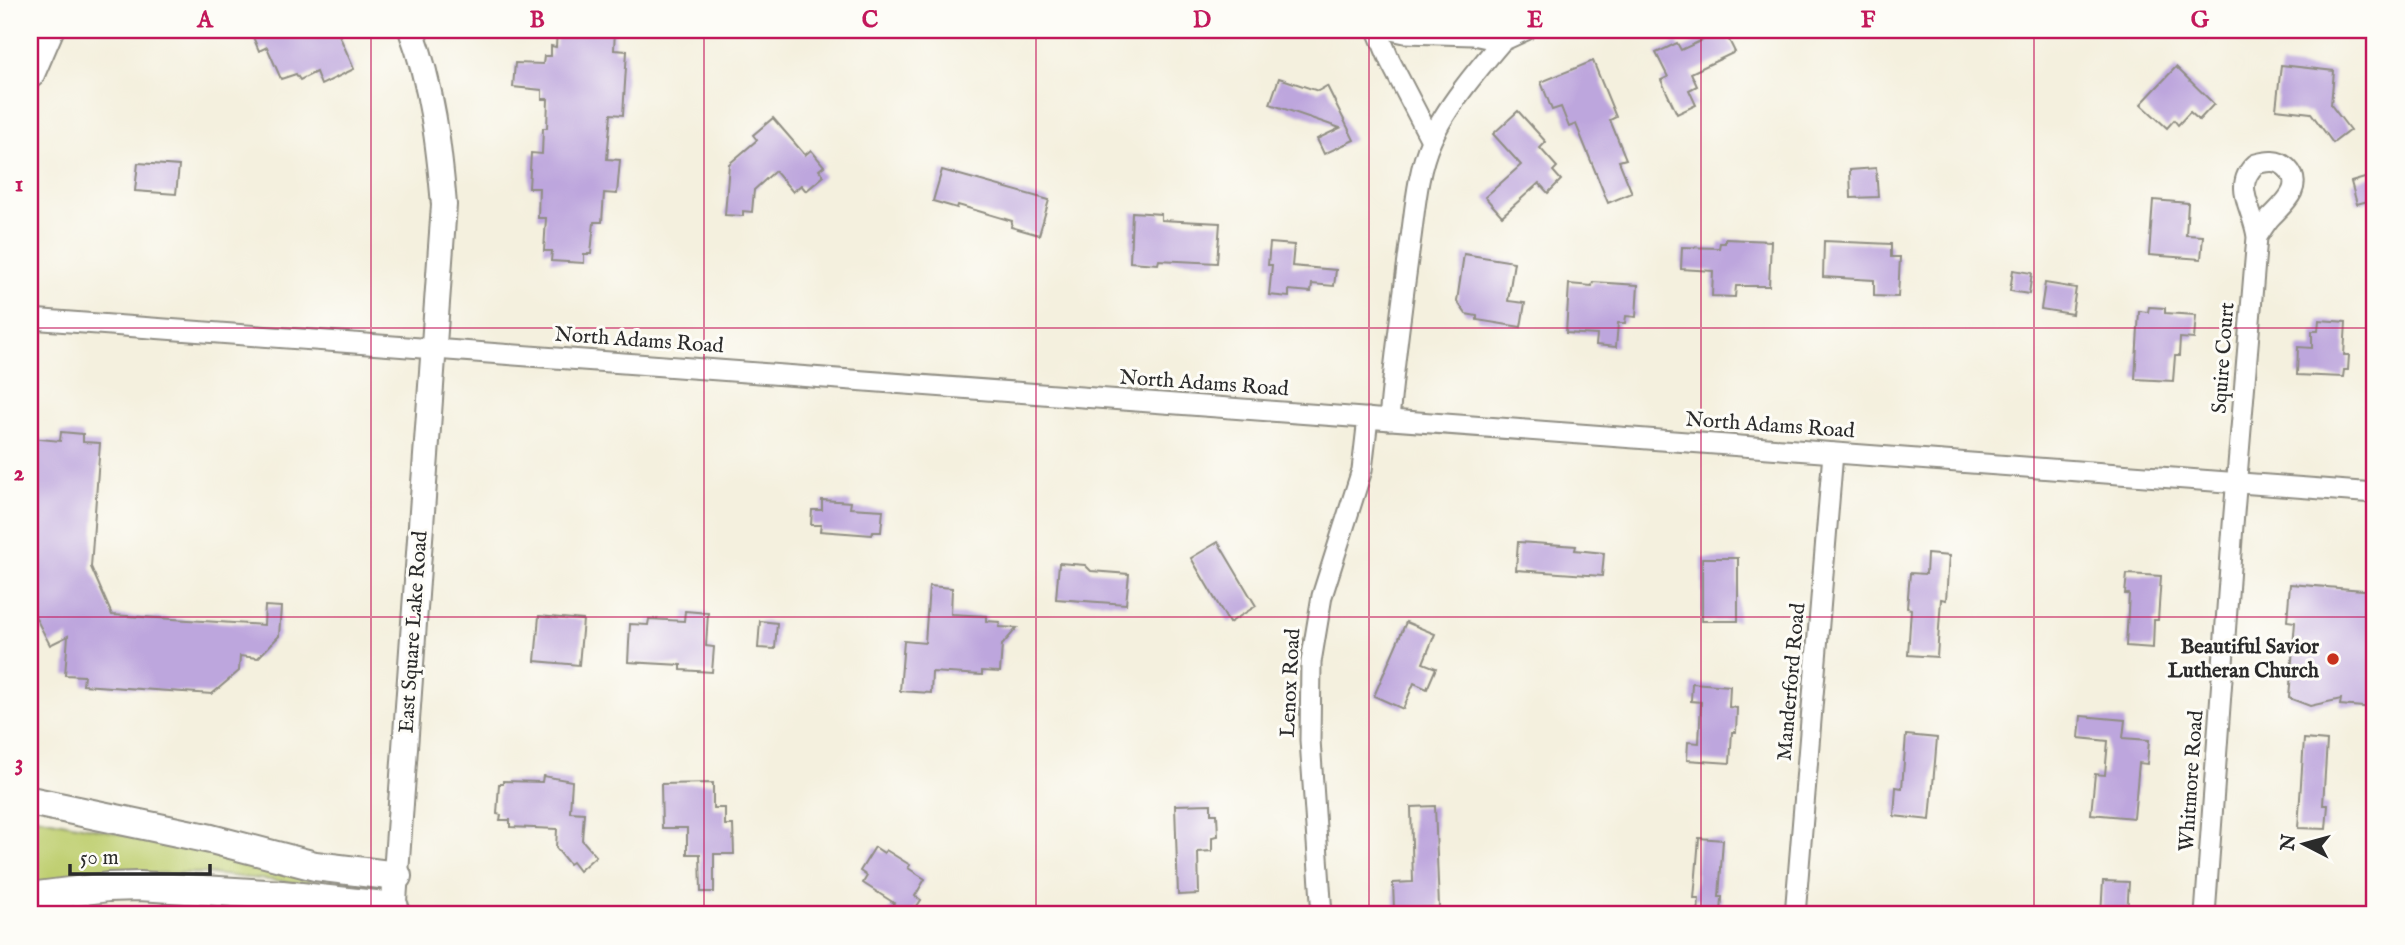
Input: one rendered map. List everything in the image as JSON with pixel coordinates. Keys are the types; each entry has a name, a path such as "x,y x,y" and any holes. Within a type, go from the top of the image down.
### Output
{"highway":[{"path":"30,74 49,30"},
{"path":"30,801 211,839 315,866 397,876"},
{"path":"30,897 108,887 139,886 282,895 394,911"}],"main road":[{"name":"East Square Lake Road","path":"394,911 444,205 434,122 420,52 411,30"}],"street":[{"path":"1377,30 1395,72 1431,140"},
{"path":"1391,30 1405,33 1473,35 1502,41"},
{"path":"1389,420 1394,360 1413,223 1420,178 1431,140 1473,75 1502,41 1526,30"},
{"name":"Squire Court","path":"2238,483 2257,237"},
{"name":"North Adams Road","path":"30,319 2375,493"},
{"name":"Lenox Road","path":"1322,915 1311,768 1311,662 1322,596 1362,470 1368,418"},
{"name":"Manderford Road","path":"1795,915 1833,453"},
{"name":"Whitmore Road","path":"2205,915 2238,483"}],"green space":[{"path":"30,816 217,855 327,886 201,873 104,874 30,884"}],"building":[{"path":"250,30 337,30 354,69 321,85 316,72 300,80 296,74 281,79 267,47 259,51"},
{"path":"557,30 615,30 614,50 627,51 623,115 611,114 607,159 620,160 617,194 604,193 602,222 594,222 591,254 584,254 584,263 551,261 552,251 544,251 546,218 538,218 539,188 529,188 531,153 542,154 543,128 547,128 548,99 542,99 542,90 513,87 515,63 543,64 544,56 551,56 551,46 556,47"},
{"path":"1724,30 1735,52 1691,73 1697,86 1689,90 1696,105 1677,114 1661,80 1668,77 1656,53 1677,43 1681,50"},
{"path":"1593,61 1616,117 1610,120 1626,159 1619,161 1632,193 1608,203 1576,124 1569,127 1561,107 1552,110 1541,82"},
{"path":"2281,65 2334,71 2331,105 2350,130 2333,143 2311,113 2276,109"},
{"path":"2176,67 2214,104 2199,120 2190,112 2178,125 2174,120 2167,128 2141,104"},
{"path":"1279,78 1318,91 1327,86 1354,140 1324,154 1317,139 1340,128 1270,104"},
{"path":"1518,111 1546,142 1540,148 1557,167 1553,171 1561,180 1548,193 1539,183 1502,216 1485,197 1521,165 1493,134"},
{"path":"773,118 805,155 811,150 824,166 819,170 824,176 806,191 801,185 793,192 775,171 754,190 752,212 743,211 743,216 725,215 729,164 757,140 753,135"},
{"path":"138,163 179,166 176,194 135,191"},
{"path":"1876,168 1878,197 1851,198 1850,170"},
{"path":"942,170 1049,200 1039,235 1011,227 1012,221 958,205 957,208 933,201"},
{"path":"2375,175 2375,199 2357,204 2351,182"},
{"path":"2153,200 2188,203 2186,235 2203,236 2201,259 2149,255"},
{"path":"1132,212 1161,214 1161,220 1220,223 1217,263 1159,260 1158,264 1130,262"},
{"path":"1725,239 1771,241 1769,286 1736,286 1735,297 1712,296 1713,271 1681,269 1682,247 1719,248 1720,243 1725,243"},
{"path":"1824,241 1891,244 1891,257 1900,257 1898,297 1874,296 1874,280 1823,277"},
{"path":"1270,243 1294,245 1292,266 1336,270 1334,286 1312,284 1311,292 1289,290 1289,297 1269,295 1272,265 1268,265"},
{"path":"1464,254 1514,262 1508,301 1525,303 1521,327 1477,320 1477,316 1466,314 1457,301"},
{"path":"2013,270 2032,273 2029,294 2010,291"},
{"path":"1593,282 1638,285 1636,317 1626,316 1625,323 1618,323 1616,347 1596,345 1597,335 1566,333 1569,284 1592,286"},
{"path":"2045,283 2076,288 2072,314 2041,309"},
{"path":"2149,307 2165,308 2165,313 2196,315 2194,339 2180,338 2173,381 2135,379 2139,311 2148,312"},
{"path":"2319,320 2346,322 2344,355 2349,355 2348,370 2344,370 2343,377 2297,375 2298,347 2312,348 2312,331 2318,331"},
{"path":"61,432 83,434 83,442 100,443 91,567 112,615 264,625 265,606 281,607 279,636 258,658 240,656 239,671 212,694 83,685 84,676 65,675 68,636 50,645 30,607 30,438 60,441"},
{"path":"822,500 851,502 850,508 883,510 881,532 873,532 872,535 820,531 821,525 811,525 812,510 822,510"},
{"path":"1218,542 1256,606 1229,623 1191,558"},
{"path":"1518,542 1576,546 1575,550 1604,553 1602,576 1516,570"},
{"path":"1927,554 1949,556 1946,600 1941,599 1937,657 1908,655 1911,609 1907,608 1910,573 1926,574"},
{"path":"1702,558 1738,558 1738,621 1702,621"},
{"path":"1059,563 1085,565 1091,571 1129,574 1126,604 1056,599"},
{"path":"2127,574 2161,576 2153,648 2126,646 2129,594 2125,594"},
{"name":"Beautiful Savior Lutheran Church","path":"2290,584 2375,591 2375,708 2340,705 2341,699 2310,706 2289,698 2295,622 2287,621"},
{"path":"929,586 952,588 951,614 986,616 986,621 1000,622 999,627 1017,628 1002,645 1000,672 982,671 982,675 932,672 931,693 900,691 904,641 925,643"},
{"path":"685,611 708,613 706,646 714,647 712,672 681,670 681,665 628,662 630,624 648,625 649,619 684,621"},
{"path":"539,616 583,620 579,665 535,661"},
{"path":"760,621 777,623 775,649 758,648"},
{"path":"1406,622 1435,634 1423,663 1436,668 1427,689 1414,683 1403,709 1374,696"},
{"path":"1692,683 1730,686 1729,707 1737,708 1730,763 1687,760 1688,742 1699,743 1701,702 1691,701"},
{"path":"2081,716 2125,720 2123,738 2149,740 2147,764 2139,763 2134,818 2091,814 2095,774 2105,775 2108,741 2079,738"},
{"path":"1906,735 1937,738 1930,820 1894,816 1896,787 1902,788"},
{"path":"2304,739 2327,741 2323,805 2328,805 2326,829 2298,828"},
{"path":"543,776 572,781 570,812 584,813 582,840 596,856 579,871 572,862 569,864 556,848 557,829 510,827 510,820 500,820 501,815 497,814 499,784 503,784 503,781 542,782"},
{"path":"713,783 713,808 725,808 725,825 733,825 734,854 714,854 714,892 701,892 700,854 687,854 687,828 662,828 661,784"},
{"path":"1211,804 1211,814 1217,814 1218,836 1212,837 1212,851 1198,852 1199,894 1178,895 1175,805"},
{"path":"1435,806 1439,907 1394,909 1393,883 1413,882 1411,807"},
{"path":"1699,838 1723,840 1719,897 1722,897 1721,915 1698,915 1699,899 1694,899"},
{"path":"875,847 884,853 886,850 910,865 908,868 925,879 915,896 921,900 911,915 886,915 894,903 863,883 867,876 860,871"},
{"path":"2103,881 2129,882 2127,915 2101,915"}],"place":[{"name":"Beautiful Savior Lutheran Church","path":"2333,659"}]}
